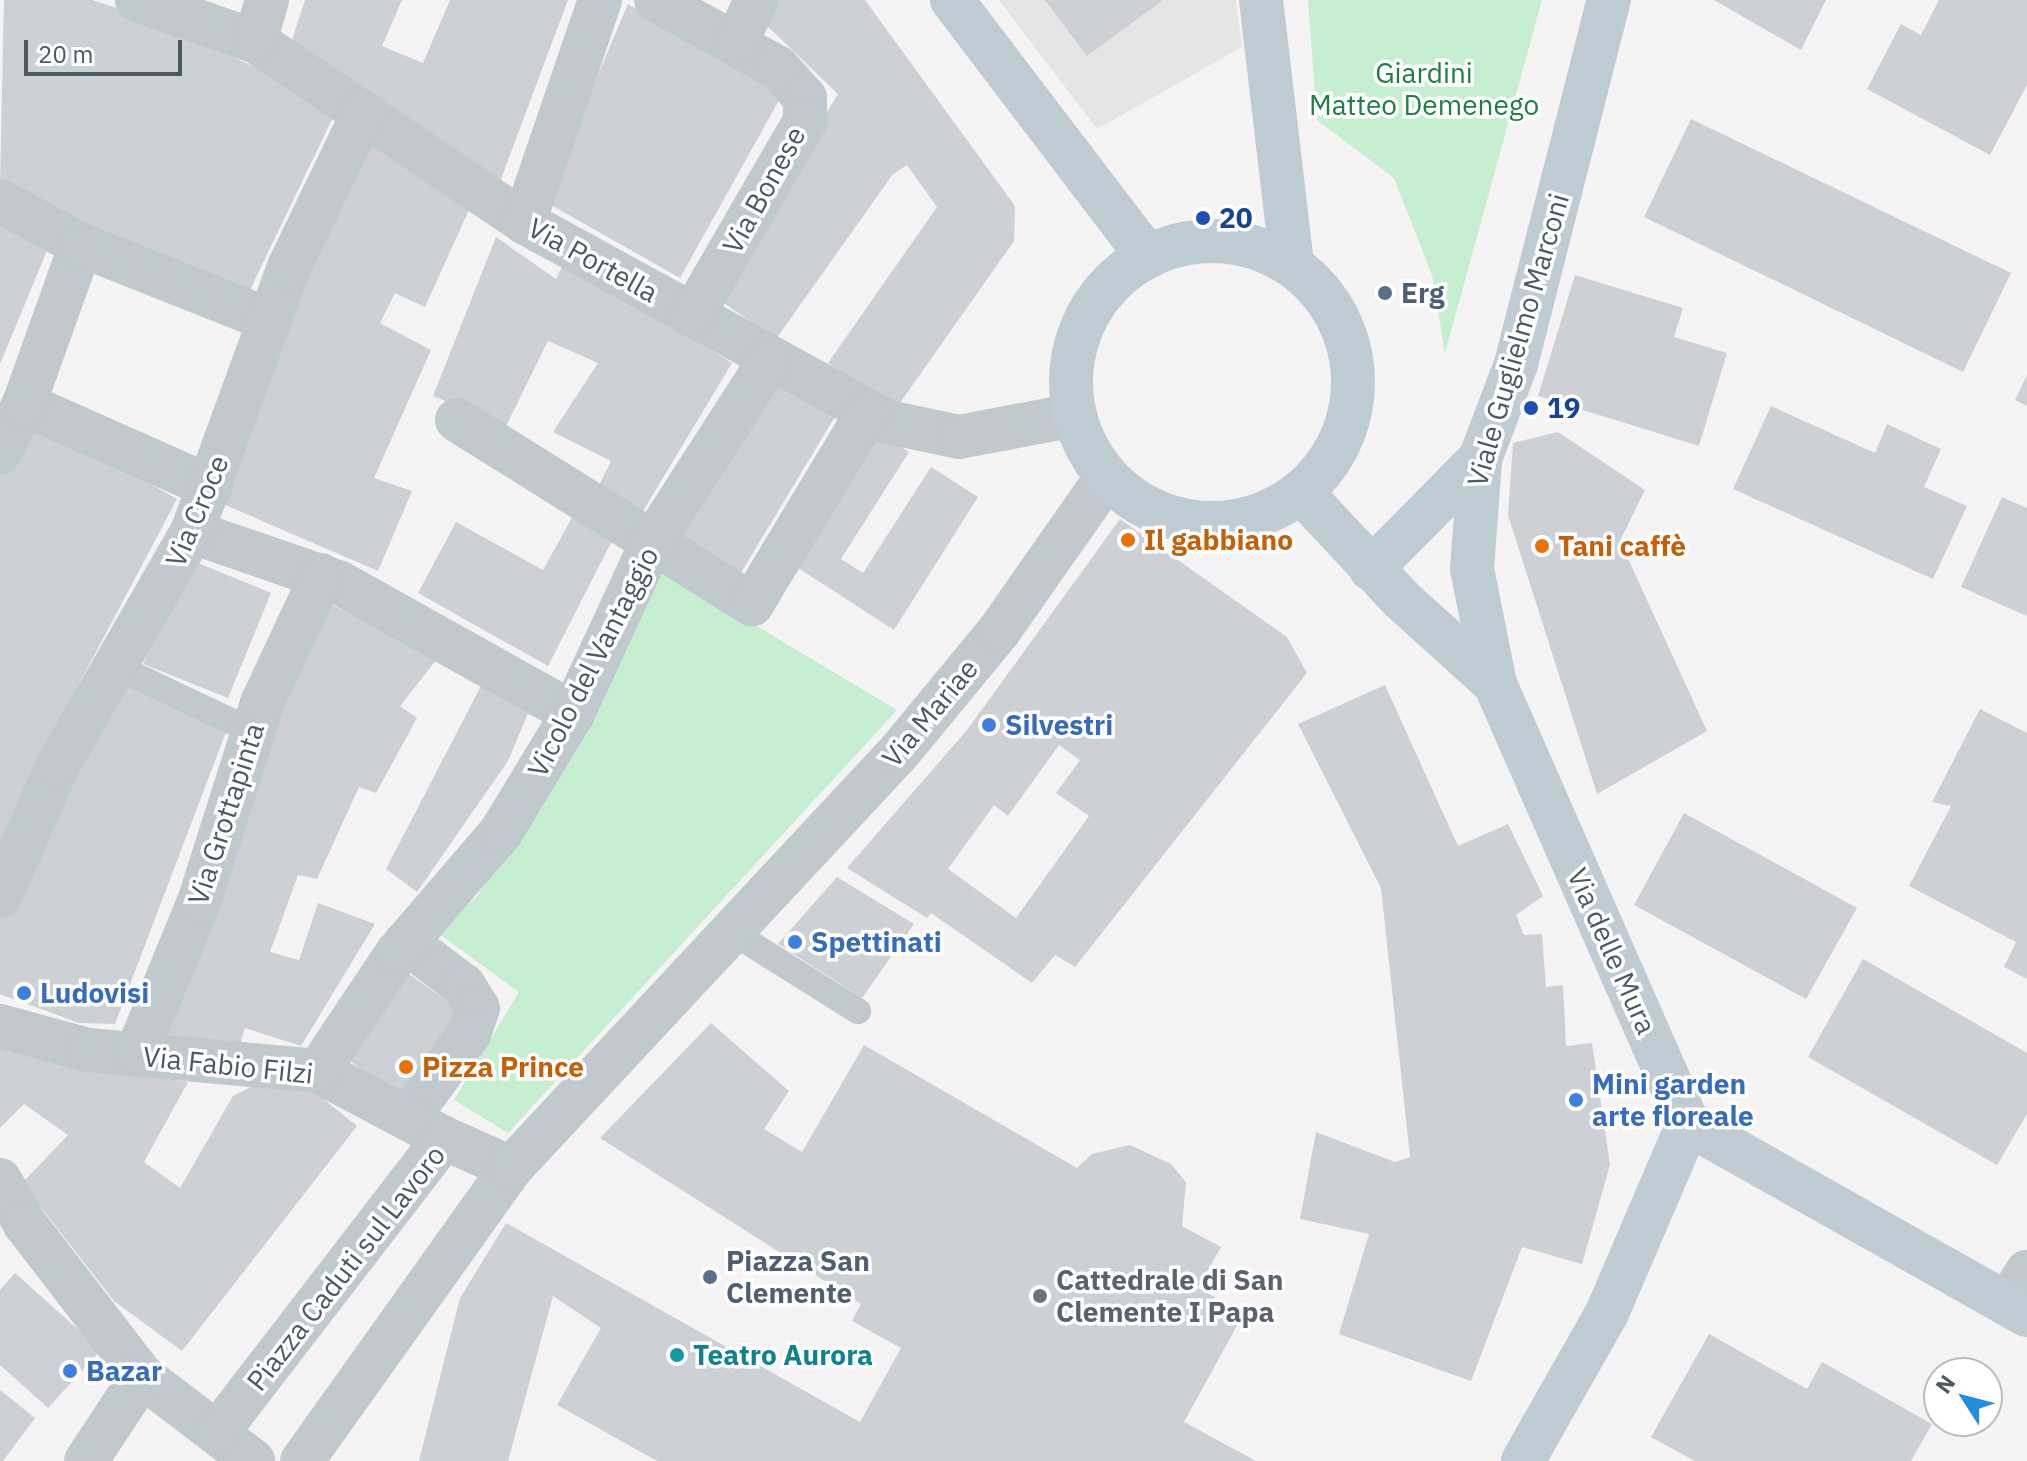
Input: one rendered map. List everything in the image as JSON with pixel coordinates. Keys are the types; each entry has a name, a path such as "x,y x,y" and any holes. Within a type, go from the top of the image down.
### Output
{"street":[{"name":"Via Portella","path":"137,0 261,20 364,112 524,222 867,413 912,431 959,437 1074,415"},
{"path":"524,222 600,0"},
{"name":"Via Bonese","path":"656,0 736,43 799,86 805,121 692,316"},
{"path":"736,43 756,0"},
{"path":"952,0 1148,257"},
{"path":"1261,0 1292,265"},
{"name":"Viale Guglielmo Marconi","path":"1495,684 1472,569 1480,459 1510,383 1609,0"},
{"name":"Via Croce","path":"0,896 58,765 192,532 211,487 269,320 364,112"},
{"path":"0,201 81,245 269,320"},
{"path":"1221,241 1292,265 1323,294 1345,333 1353,376 1348,419 1331,459 1301,492 1248,518 1201,524 1155,511 1107,477 1074,415 1077,341 1116,278 1148,257 1221,241"},
{"path":"0,452 24,404 81,245"},
{"name":"Vicolo del Vantaggio","path":"318,1071 406,942 492,846 573,713 650,546 770,360"},
{"path":"24,404 211,487"},
{"path":"457,420 650,546 752,604 867,413"},
{"path":"1371,569 1480,459"},
{"name":"Via Mariae","path":"511,1168 936,709 1107,477"},
{"name":"Via delle Mura","path":"1301,492 1371,569 1495,684 1688,1124"},
{"path":"192,532 322,575 573,713"},
{"name":"Via Grottapinta","path":"136,1055 200,899 252,731 322,575"},
{"path":"406,942 464,986 478,1008 426,1128"},
{"name":"Via Fabio Filzi","path":"0,1026 55,1044 136,1055 318,1071 426,1128"},
{"path":"1523,1461 1607,1313 1688,1124 2020,1297"},
{"name":"Piazza Caduti sul Lavoro","path":"217,1433 426,1128 511,1168"},
{"path":"302,1461 511,1168"},
{"path":"0,1180 25,1224 142,1376 253,1461"},
{"path":"86,1461 142,1376"}],"lane":[{"path":"117,667 252,731"},
{"path":"732,932 858,1011"}],"shaded area":[{"path":"999,0 1236,0 1242,47 1097,129"}],"green space":[{"name":"Giardini Matteo Demenego","path":"1308,0 1542,0 1445,353 1432,275 1394,178 1317,120"},
{"path":"658,567 897,710 508,1133 454,1100 519,992 438,933 477,896 578,748"}],"building":[{"path":"4,0 92,0 175,27 337,109 249,292 68,221 0,184"},
{"path":"305,0 402,0 382,46 423,63 450,0 568,0 498,187 292,40"},
{"path":"772,0 865,0 1015,206 1014,241 895,410 828,363 937,207 907,165 893,174 776,339 715,297 838,94 762,21"},
{"path":"1045,0 1163,0 1087,56"},
{"path":"1714,0 1826,0 1801,50"},
{"path":"1939,0 2027,0 2027,85 1990,155 1867,89 1901,24 1921,35"},
{"path":"628,4 783,93 680,278 544,201"},
{"path":"1691,119 2011,273 1963,372 1644,217"},
{"path":"365,135 469,210 425,307 395,293 380,323 431,350 374,478 412,491 378,571 216,501"},
{"path":"0,212 51,241 0,364"},
{"path":"496,237 556,279 566,259 732,363 643,511 599,485 611,461 553,432 598,363 548,341 506,426 433,396"},
{"path":"1575,275 1683,308 1674,337 1727,353 1699,446 1538,396"},
{"path":"768,373 836,415 739,576 670,534"},
{"path":"2027,375 2027,406 2015,400"},
{"path":"1771,406 1875,453 1887,424 1941,449 1924,487 1967,506 1933,579 1733,489"},
{"path":"30,416 177,499 33,771 0,851 0,470"},
{"path":"877,432 909,452 841,559 863,573 931,467 978,497 894,630 792,564"},
{"path":"1558,432 1645,490 1620,541 1707,731 1597,794 1508,515 1513,443"},
{"path":"2002,497 2027,508 2027,616 1961,587"},
{"path":"574,514 615,535 548,666 418,593 456,522 543,570"},
{"path":"1120,519 1287,637 1307,673 1075,967 1055,955 1032,983 931,913 927,918 847,868 967,730","holes":["1059,745 1080,760 1056,793 1089,816 1016,918 948,869 994,805 1008,816"]},
{"path":"186,558 271,593 228,698 143,664"},
{"path":"327,602 437,659 400,706 417,718 376,793 359,787 317,879 298,875 270,952 299,960 318,903 375,924 301,1046 245,1028 239,1047 158,1035 251,766"},
{"path":"120,677 226,732 115,1024 79,1023 0,994 0,916"},
{"path":"1385,685 1458,846 1508,824 1543,896 1516,915 1524,935 1542,934 1546,987 1563,985 1566,1046 1592,1043 1610,1165 1582,1264 1522,1247 1471,1381 1339,1334 1369,1234 1300,1219 1316,1132 1395,1162 1410,1157 1381,888 1298,724"},
{"path":"481,686 529,711 508,761 417,892 386,869"},
{"path":"1980,709 2027,733 2027,979 2004,967 2016,942 1909,886 1951,806 1932,802"},
{"path":"1684,813 1857,908 1806,999 1634,905"},
{"path":"837,877 914,924 862,998 778,944"},
{"path":"1863,959 2027,1053 2027,1114 1997,1165 1808,1057"},
{"path":"402,969 464,1013 403,1099 340,1054"},
{"path":"711,1023 789,1091 764,1129 802,1152 864,1045 1077,1168 1092,1154 1130,1145 1171,1164 1186,1182 1182,1226 1221,1247 1198,1288 1244,1313 1184,1422 1256,1461 657,1461 557,1405 601,1328 553,1296 508,1461 419,1461 460,1298 506,1223 860,1422 901,1348 852,1321 861,1304 600,1138"},
{"path":"0,1041 61,1065 188,1082 144,1162 180,1188 233,1096 259,1083 311,1089 357,1126 182,1351 114,1301 22,1183 68,1135 24,1104 0,1128"},
{"path":"15,1273 101,1350 48,1408 0,1365 0,1290"},
{"path":"1709,1334 1807,1389 1822,1362 1923,1419 1925,1437 1911,1461 1695,1461 1651,1437"},
{"path":"0,1390 35,1418 3,1461 0,1461"}],"place":[{"name":"20","path":"1203,218"},
{"name":"Erg","path":"1385,293"},
{"name":"19","path":"1531,408"},
{"name":"Il gabbiano","path":"1128,540"},
{"name":"Tani caffè","path":"1542,546"},
{"name":"Silvestri","path":"989,725"},
{"name":"Spettinati","path":"795,942"},
{"name":"Ludovisi","path":"24,993"},
{"name":"Pizza Prince","path":"406,1067"},
{"name":"Mini garden arte floreale","path":"1576,1100"},
{"name":"Piazza San Clemente","path":"710,1277"},
{"name":"Cattedrale di San Clemente I Papa","path":"1040,1296"},
{"name":"Teatro Aurora","path":"677,1355"},
{"name":"Bazar","path":"70,1371"}]}
